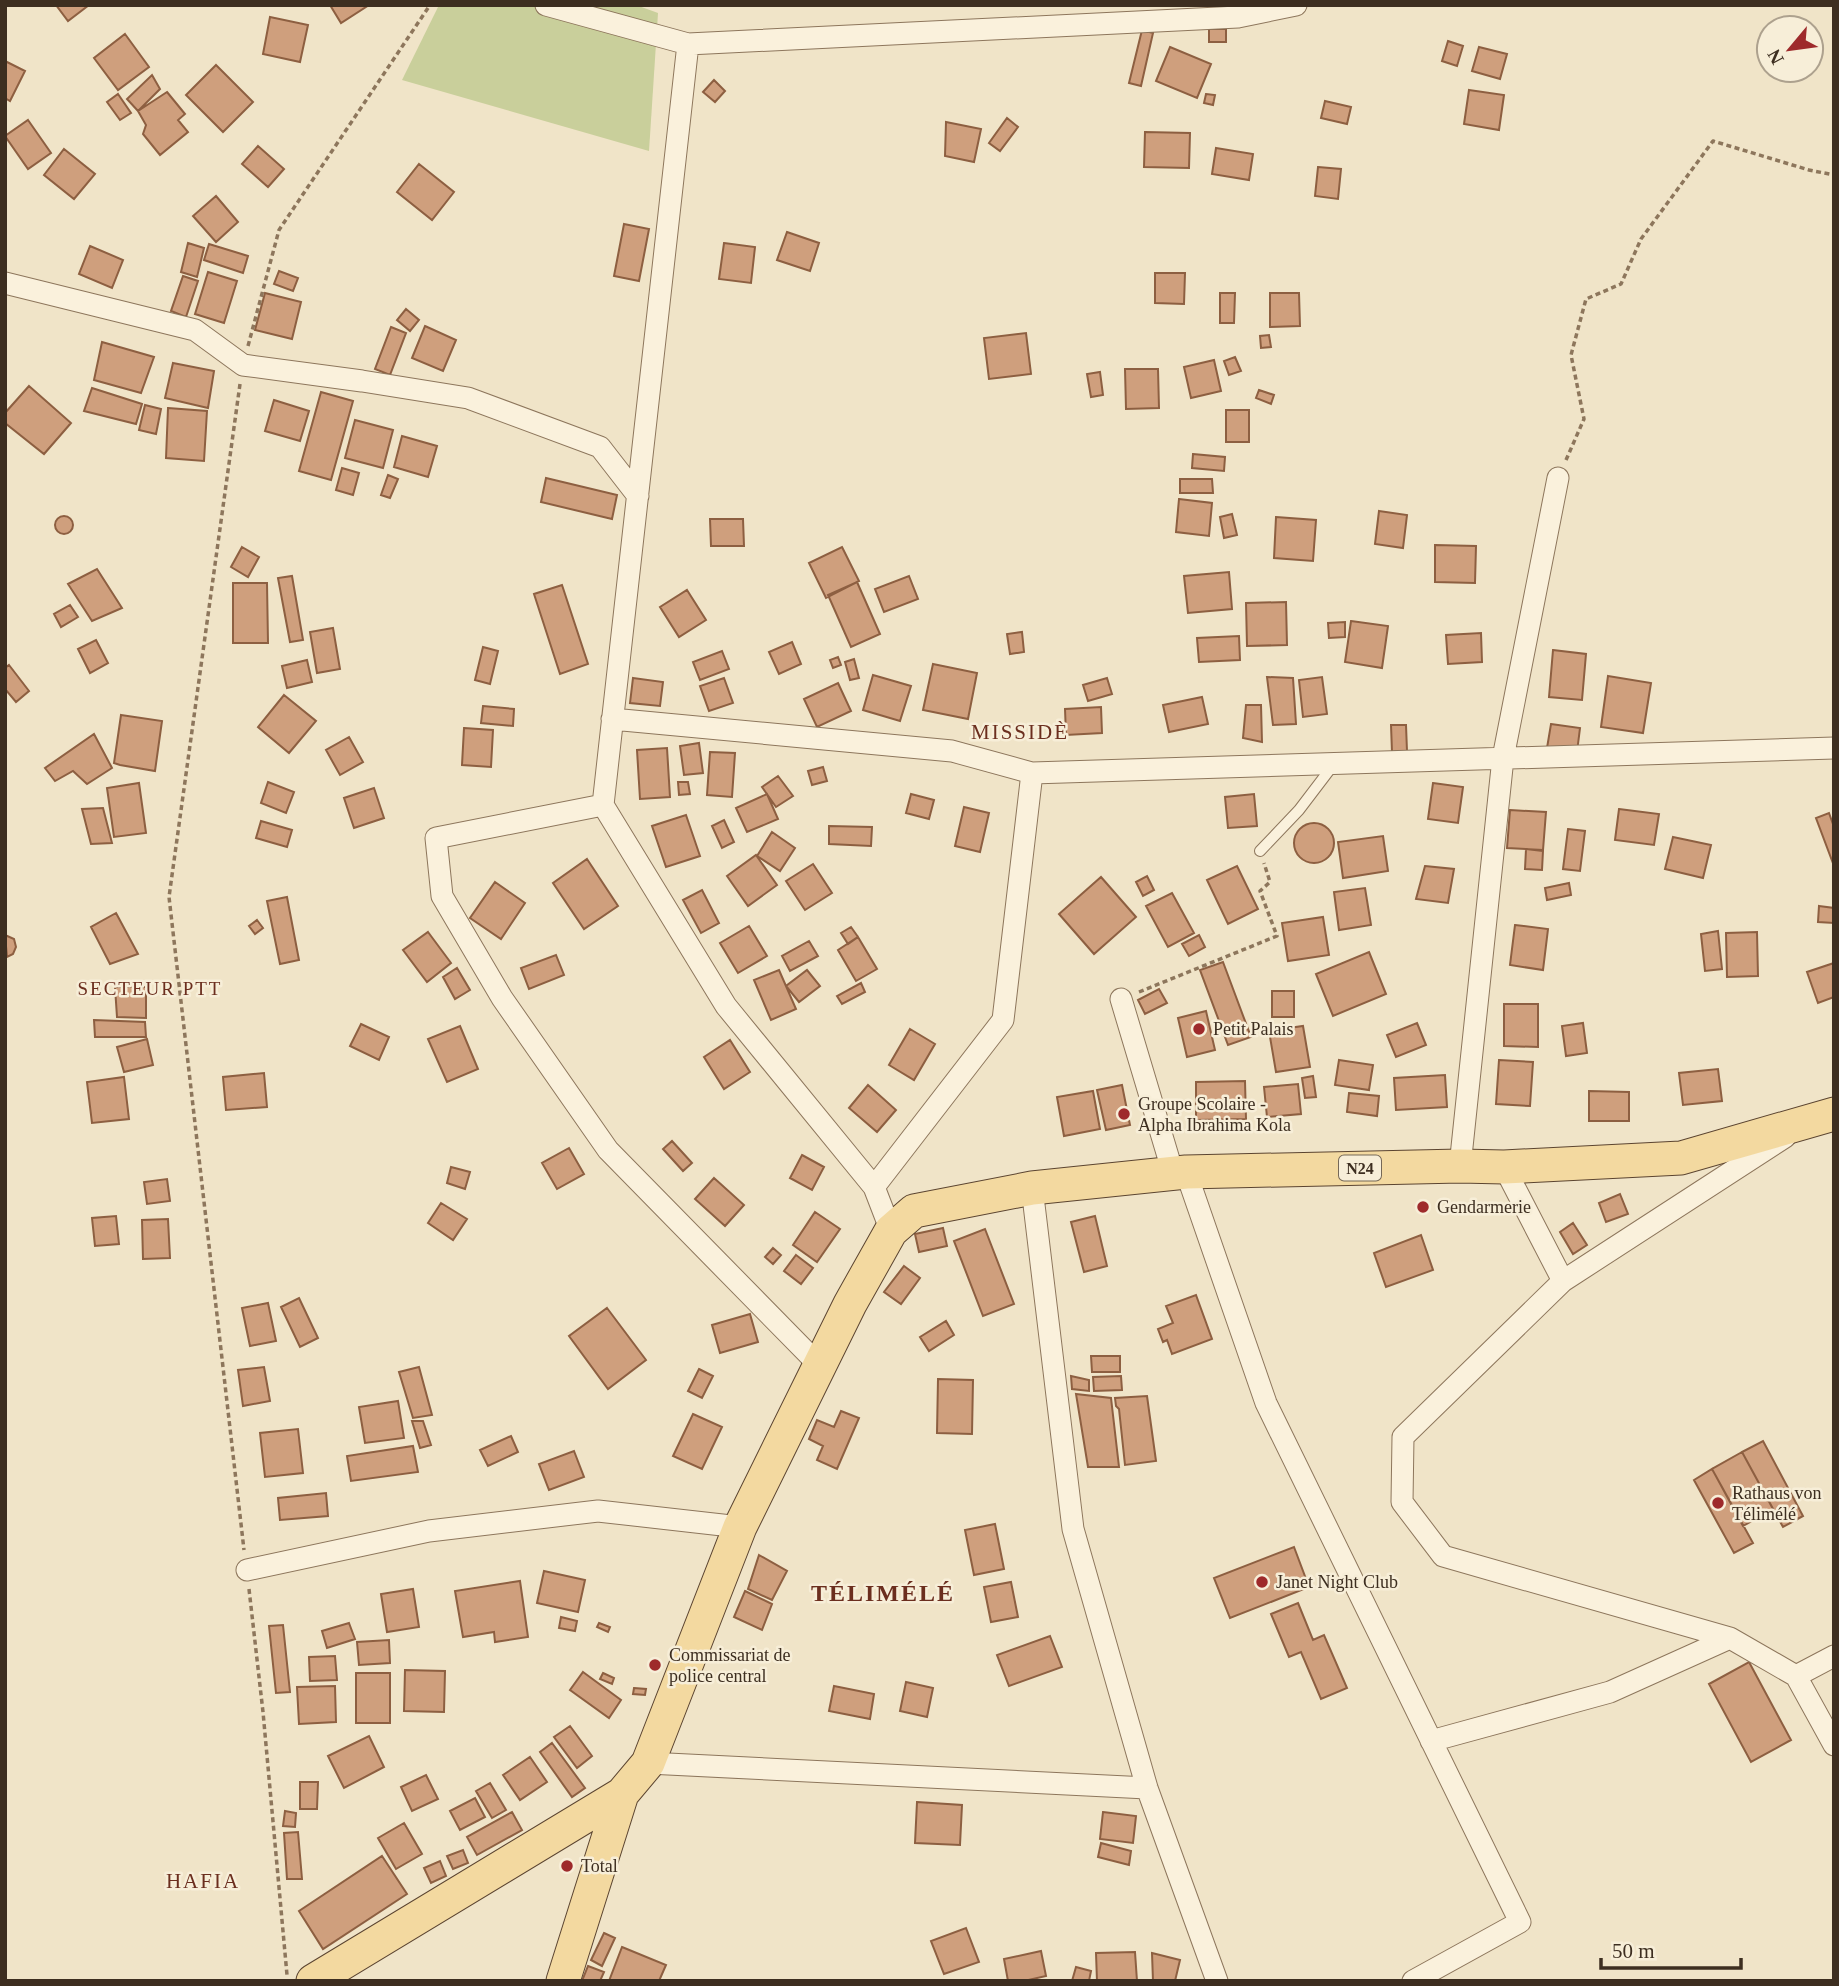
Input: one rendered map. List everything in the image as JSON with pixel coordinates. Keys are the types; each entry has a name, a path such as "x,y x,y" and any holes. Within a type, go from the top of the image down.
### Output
{"main road":[{"name":"N24","path":"313,1981 622,1794 648,1763 740,1527 850,1304 891,1231 914,1211 1032,1188 1180,1173 1504,1167 1682,1158 1826,1120"},
{"path":"564,1981 622,1794"}],"street":[{"path":"546,5 688,44 1238,17 1296,5"},
{"path":"688,44 603,805 726,1006 874,1187 891,1231"},
{"path":"5,283 195,330 243,365 468,398 600,447 638,496"},
{"path":"1460,1166 1503,758 1558,478"},
{"path":"612,719 952,751 1032,773 1834,748"},
{"path":"874,1187 1003,1020 1032,773"},
{"path":"603,805 436,838 442,896 502,998 608,1150 820,1366"},
{"path":"1121,999 1180,1173 1266,1403 1520,1922 1413,1981"},
{"path":"1826,1120 1563,1281 1403,1437 1402,1502 1443,1556 1730,1638 1796,1676 1834,1745"},
{"path":"1504,1167 1563,1281"},
{"path":"1032,1188 1073,1529 1147,1788 1217,1981"},
{"path":"247,1570 429,1531 598,1511 740,1527"},
{"path":"1432,1741 1610,1692 1730,1638"},
{"path":"1796,1676 1834,1656"},
{"path":"648,1763 1147,1788"}],"lane":[{"path":"1261,851 1300,810 1334,764"}],"path":[{"path":"288,1981 263,1712 169,897 243,365 279,230 430,5"},
{"path":"1558,478 1584,419 1571,355 1587,299 1621,284 1641,239 1713,141 1834,175"},
{"path":"1121,999 1277,936 1260,891 1270,882 1261,851"}],"green space":[{"path":"439,5 636,5 658,13 649,151 402,80"}],"building":[{"path":"56,5 89,5 68,21"},
{"path":"330,5 369,5 341,23"},
{"path":"270,17 308,25 300,62 263,54"},
{"path":"1209,29 1226,29 1226,42 1209,42"},
{"path":"1142,30 1153,33 1141,86 1129,83"},
{"path":"125,34 149,67 118,90 94,58"},
{"path":"1448,41 1463,46 1457,66 1442,61"},
{"path":"1170,47 1211,64 1197,98 1156,81"},
{"path":"1479,47 1507,54 1500,79 1472,71"},
{"path":"5,61 25,71 10,101 5,98"},
{"path":"216,65 253,102 223,132 186,95"},
{"path":"152,75 160,89 138,111 127,99"},
{"path":"714,80 725,91 715,102 703,92"},
{"path":"1469,90 1504,95 1499,130 1464,124"},
{"path":"167,92 185,114 178,120 188,132 160,155 143,134 146,125 138,111"},
{"path":"118,94 131,113 120,120 107,102"},
{"path":"1206,94 1215,95 1213,105 1204,103"},
{"path":"1325,101 1351,107 1347,124 1321,118"},
{"path":"1007,118 1018,127 1000,151 989,143"},
{"path":"28,120 51,153 28,169 5,136"},
{"path":"946,122 981,129 974,162 945,156"},
{"path":"1145,132 1190,133 1189,168 1144,167"},
{"path":"258,146 284,169 268,187 242,164"},
{"path":"1216,148 1253,154 1249,180 1212,174"},
{"path":"64,149 95,174 74,199 44,175"},
{"path":"419,164 454,192 432,220 397,192"},
{"path":"1318,167 1341,169 1338,199 1315,196"},
{"path":"216,196 238,222 216,242 193,216"},
{"path":"624,224 649,229 639,281 614,276"},
{"path":"787,232 819,243 810,271 777,260"},
{"path":"188,243 204,248 197,277 181,272"},
{"path":"724,243 755,247 751,283 719,279"},
{"path":"209,244 248,256 243,273 204,260"},
{"path":"90,246 123,260 112,288 79,274"},
{"path":"279,271 298,278 293,291 274,284"},
{"path":"208,272 237,281 224,323 195,314"},
{"path":"1155,273 1185,273 1184,304 1155,303"},
{"path":"183,276 198,281 186,317 171,311"},
{"path":"265,293 301,302 292,339 255,330"},
{"path":"1220,293 1235,293 1234,323 1220,323"},
{"path":"1270,293 1299,293 1300,326 1270,327"},
{"path":"406,309 419,320 410,331 397,320"},
{"path":"425,326 456,340 443,371 412,358"},
{"path":"391,327 406,333 390,375 375,369"},
{"path":"1026,333 1031,374 989,379 984,338"},
{"path":"1269,335 1271,347 1261,348 1260,336"},
{"path":"102,342 154,357 141,393 94,380"},
{"path":"1235,357 1241,371 1229,375 1224,361"},
{"path":"1214,360 1221,391 1191,398 1184,367"},
{"path":"173,363 214,371 208,408 165,398"},
{"path":"1125,369 1158,369 1159,408 1126,409"},
{"path":"1100,372 1103,395 1091,397 1087,374"},
{"path":"29,386 71,423 44,454 5,423 5,413"},
{"path":"92,388 142,404 136,424 84,411"},
{"path":"1259,390 1274,395 1271,404 1256,398"},
{"path":"321,392 353,401 331,480 299,471"},
{"path":"274,400 309,411 300,441 265,431"},
{"path":"145,405 161,409 156,434 139,430"},
{"path":"168,408 207,411 204,461 166,458"},
{"path":"1226,410 1249,410 1249,442 1226,442"},
{"path":"355,420 393,430 383,468 345,458"},
{"path":"402,436 437,446 428,477 394,467"},
{"path":"1193,454 1225,457 1224,471 1192,468"},
{"path":"342,468 359,473 353,495 336,490"},
{"path":"388,475 398,479 390,498 381,495"},
{"path":"546,478 617,495 612,519 541,502"},
{"path":"1180,479 1212,479 1213,493 1180,493"},
{"path":"1179,499 1212,503 1209,536 1176,532"},
{"path":"1379,511 1407,515 1403,548 1375,544"},
{"path":"1232,514 1237,535 1224,538 1220,517"},
{"path":"64,516 70,519 73,525 70,531 64,534 58,531 55,525 58,519"},
{"path":"1276,517 1316,520 1313,561 1274,558"},
{"path":"710,519 743,519 744,546 711,546"},
{"path":"1435,545 1476,546 1475,583 1435,582"},
{"path":"242,547 259,557 248,577 231,567"},
{"path":"842,547 859,581 826,598 809,563"},
{"path":"97,569 122,608 92,621 68,584"},
{"path":"1229,572 1232,609 1188,613 1184,576"},
{"path":"292,576 303,640 290,642 278,578"},
{"path":"909,576 918,599 884,612 875,589"},
{"path":"857,582 880,634 851,647 828,595"},
{"path":"233,583 267,583 268,643 233,643"},
{"path":"562,585 588,664 560,674 534,594"},
{"path":"687,590 706,620 679,637 660,607"},
{"path":"1286,602 1287,645 1247,646 1246,603"},
{"path":"70,605 78,617 61,627 54,614"},
{"path":"1351,621 1388,626 1382,668 1345,662"},
{"path":"1345,622 1345,637 1329,638 1328,623"},
{"path":"333,628 340,669 317,673 310,632"},
{"path":"1022,632 1024,652 1010,654 1007,634"},
{"path":"1481,633 1482,662 1448,664 1446,635"},
{"path":"1239,636 1240,660 1199,662 1197,638"},
{"path":"96,640 108,663 90,673 78,649"},
{"path":"792,642 801,664 779,674 769,652"},
{"path":"483,647 498,651 490,684 475,680"},
{"path":"1553,650 1586,654 1582,700 1549,697"},
{"path":"722,651 729,669 700,680 693,662"},
{"path":"838,657 841,665 833,668 830,660"},
{"path":"854,659 859,678 850,680 845,662"},
{"path":"307,660 312,682 287,688 282,666"},
{"path":"933,664 977,673 968,719 923,710"},
{"path":"9,665 29,691 16,702 5,689 5,668"},
{"path":"873,675 911,686 900,721 863,710"},
{"path":"1608,676 1651,683 1643,733 1601,727"},
{"path":"1267,677 1293,678 1296,724 1273,725"},
{"path":"1322,677 1327,714 1303,717 1299,680"},
{"path":"633,678 663,682 660,706 630,703"},
{"path":"724,678 733,703 709,711 700,686"},
{"path":"1107,678 1112,694 1088,701 1083,685"},
{"path":"838,683 851,711 817,727 804,699"},
{"path":"284,695 316,721 289,753 258,727"},
{"path":"1202,697 1208,724 1169,732 1163,705"},
{"path":"1246,705 1261,705 1262,742 1243,738"},
{"path":"483,706 514,709 513,726 481,723"},
{"path":"1101,707 1102,733 1066,735 1065,709"},
{"path":"121,715 162,721 155,771 114,763"},
{"path":"1551,724 1580,728 1577,752 1547,748"},
{"path":"1391,725 1406,725 1407,751 1392,752"},
{"path":"464,728 493,730 491,767 462,765"},
{"path":"94,734 112,768 87,784 73,771 55,781 45,768"},
{"path":"349,737 363,762 340,775 326,750"},
{"path":"699,743 703,773 684,775 680,746"},
{"path":"667,748 670,797 640,799 637,750"},
{"path":"710,752 735,753 732,797 707,795"},
{"path":"823,767 827,781 812,785 808,771"},
{"path":"778,776 793,796 776,807 762,787"},
{"path":"268,782 294,792 286,813 261,803"},
{"path":"678,782 688,782 690,794 679,795"},
{"path":"139,783 146,833 114,837 107,788"},
{"path":"1433,783 1463,787 1458,823 1428,819"},
{"path":"374,788 384,818 354,828 344,798"},
{"path":"767,794 778,819 747,832 736,808"},
{"path":"911,794 934,800 929,819 906,813"},
{"path":"1254,794 1257,826 1228,828 1225,797"},
{"path":"964,807 989,813 980,852 955,846"},
{"path":"103,808 112,843 91,844 82,809"},
{"path":"1619,809 1659,814 1654,845 1615,840"},
{"path":"1510,810 1546,812 1543,850 1507,848"},
{"path":"1829,813 1834,827 1834,866 1816,818"},
{"path":"686,815 700,856 666,867 652,826"},
{"path":"724,820 734,842 722,848 712,826"},
{"path":"261,821 292,830 287,847 256,838"},
{"path":"1314,823 1328,829 1334,843 1328,857 1314,863 1300,857 1294,843 1300,829"},
{"path":"829,826 872,827 871,846 829,844"},
{"path":"1568,829 1585,831 1580,871 1563,869"},
{"path":"772,832 795,848 780,871 757,856"},
{"path":"1383,836 1388,871 1343,878 1338,842"},
{"path":"1673,837 1711,845 1703,878 1665,869"},
{"path":"1526,849 1543,851 1542,870 1525,869"},
{"path":"756,855 777,885 748,906 727,876"},
{"path":"587,859 618,906 584,929 553,883"},
{"path":"813,864 832,893 805,910 786,881"},
{"path":"1237,866 1258,909 1228,924 1207,880"},
{"path":"1425,866 1454,869 1448,903 1416,899"},
{"path":"1147,876 1154,890 1143,896 1136,882"},
{"path":"1101,877 1136,917 1094,954 1059,914"},
{"path":"495,882 525,903 501,939 470,918"},
{"path":"1569,883 1571,895 1547,900 1545,888"},
{"path":"1365,888 1371,925 1339,930 1334,892"},
{"path":"702,890 719,923 701,933 683,900"},
{"path":"1172,893 1194,933 1168,947 1146,906"},
{"path":"287,897 299,960 280,964 267,901"},
{"path":"1819,906 1834,908 1834,923 1818,922"},
{"path":"116,913 138,954 110,964 91,927"},
{"path":"1323,917 1329,955 1288,961 1282,923"},
{"path":"257,920 263,928 255,934 249,926"},
{"path":"1515,925 1548,929 1543,970 1510,965"},
{"path":"749,926 767,956 738,973 720,943"},
{"path":"851,927 858,937 848,944 841,933"},
{"path":"1718,931 1722,969 1705,971 1701,934"},
{"path":"428,932 451,963 427,982 403,950"},
{"path":"1757,932 1758,976 1727,977 1726,933"},
{"path":"5,935 14,939 16,947 13,954 7,957"},
{"path":"1199,935 1205,947 1189,956 1182,944"},
{"path":"858,937 877,969 856,981 838,950"},
{"path":"809,941 818,956 790,971 782,956"},
{"path":"1369,952 1386,994 1333,1016 1316,974"},
{"path":"556,955 564,975 529,989 521,968"},
{"path":"1223,962 1251,1037 1228,1045 1200,970"},
{"path":"1834,963 1834,997 1818,1003 1807,972"},
{"path":"457,968 470,990 455,999 443,977"},
{"path":"779,970 796,1009 771,1020 754,980"},
{"path":"807,970 820,986 799,1002 786,986"},
{"path":"861,983 865,992 842,1004 837,996"},
{"path":"115,987 146,987 146,1018 117,1017"},
{"path":"1159,989 1167,1003 1145,1014 1138,1000"},
{"path":"1272,991 1294,991 1294,1017 1272,1017"},
{"path":"1504,1004 1538,1004 1538,1047 1504,1046"},
{"path":"1206,1011 1215,1050 1187,1057 1178,1018"},
{"path":"94,1020 145,1022 146,1037 95,1037"},
{"path":"1417,1023 1426,1045 1396,1057 1387,1035"},
{"path":"1583,1023 1587,1053 1566,1056 1562,1026"},
{"path":"361,1024 389,1037 379,1060 350,1046"},
{"path":"460,1026 478,1069 447,1082 428,1039"},
{"path":"1303,1026 1310,1067 1276,1072 1269,1031"},
{"path":"910,1029 935,1044 914,1080 889,1065"},
{"path":"147,1039 153,1065 124,1072 117,1047"},
{"path":"730,1040 750,1072 724,1089 704,1057"},
{"path":"1339,1060 1373,1065 1369,1090 1335,1085"},
{"path":"1499,1060 1533,1062 1530,1106 1496,1104"},
{"path":"1718,1069 1722,1101 1683,1105 1679,1073"},
{"path":"264,1073 267,1107 226,1110 223,1077"},
{"path":"1445,1075 1447,1107 1396,1110 1394,1078"},
{"path":"1313,1076 1316,1097 1305,1098 1302,1078"},
{"path":"124,1077 129,1119 92,1123 87,1082"},
{"path":"1245,1081 1246,1119 1196,1120 1196,1082"},
{"path":"1298,1084 1301,1114 1267,1117 1264,1087"},
{"path":"868,1085 896,1110 877,1132 849,1108"},
{"path":"1122,1085 1130,1125 1106,1130 1097,1090"},
{"path":"1093,1091 1100,1129 1064,1136 1057,1097"},
{"path":"1589,1091 1629,1092 1629,1121 1589,1121"},
{"path":"1349,1093 1379,1096 1377,1116 1347,1112"},
{"path":"672,1141 692,1163 683,1171 663,1149"},
{"path":"569,1148 584,1174 557,1189 542,1163"},
{"path":"802,1155 824,1167 812,1190 790,1178"},
{"path":"451,1167 470,1172 465,1189 447,1183"},
{"path":"714,1178 744,1205 725,1226 695,1199"},
{"path":"167,1179 170,1201 147,1204 144,1182"},
{"path":"1620,1194 1628,1214 1606,1222 1599,1203"},
{"path":"441,1203 467,1219 453,1240 428,1223"},
{"path":"815,1212 840,1229 817,1262 793,1245"},
{"path":"116,1216 119,1244 95,1246 92,1218"},
{"path":"1095,1216 1107,1266 1084,1272 1071,1222"},
{"path":"168,1219 170,1258 143,1259 142,1220"},
{"path":"1573,1223 1587,1245 1573,1254 1560,1232"},
{"path":"943,1228 947,1246 919,1252 915,1234"},
{"path":"985,1229 1014,1304 983,1316 954,1241"},
{"path":"1421,1235 1433,1270 1386,1287 1374,1253"},
{"path":"773,1248 781,1255 773,1264 765,1257"},
{"path":"796,1255 813,1268 801,1284 784,1271"},
{"path":"904,1266 920,1278 901,1304 884,1292"},
{"path":"1196,1295 1212,1339 1172,1354 1167,1340 1163,1342 1158,1329 1173,1323 1166,1306"},
{"path":"299,1298 318,1338 300,1347 281,1307"},
{"path":"268,1303 276,1341 250,1346 242,1308"},
{"path":"607,1308 646,1360 608,1389 569,1336"},
{"path":"750,1314 758,1342 720,1353 712,1325"},
{"path":"946,1321 954,1335 929,1351 920,1337"},
{"path":"1091,1356 1120,1356 1120,1372 1092,1372"},
{"path":"264,1367 270,1401 243,1406 238,1370"},
{"path":"419,1367 432,1415 413,1418 399,1372"},
{"path":"699,1369 713,1376 702,1398 688,1391"},
{"path":"1071,1376 1089,1380 1089,1391 1072,1389"},
{"path":"1121,1376 1122,1390 1094,1391 1093,1377"},
{"path":"938,1379 973,1380 972,1434 937,1433"},
{"path":"1076,1394 1111,1398 1119,1467 1088,1467"},
{"path":"1147,1396 1156,1461 1125,1465 1119,1409 1115,1398"},
{"path":"398,1401 404,1438 365,1443 359,1407"},
{"path":"841,1411 859,1418 837,1469 817,1460 823,1446 809,1439 817,1420 834,1427"},
{"path":"693,1414 722,1427 702,1469 673,1456"},
{"path":"412,1421 423,1421 431,1445 420,1448"},
{"path":"298,1429 303,1473 265,1477 260,1433"},
{"path":"511,1436 518,1452 488,1466 480,1450"},
{"path":"1763,1441 1803,1516 1783,1527 1742,1452"},
{"path":"413,1446 418,1472 351,1481 347,1456"},
{"path":"574,1451 584,1477 549,1490 539,1464"},
{"path":"1742,1452 1773,1509 1743,1526 1712,1469"},
{"name":"Rathaus von Télimélé","path":"1712,1469 1753,1543 1734,1553 1694,1480"},
{"path":"326,1493 328,1516 280,1520 278,1498"},
{"path":"995,1524 1004,1569 974,1575 965,1530"},
{"name":"Janet Night Club","path":"1294,1547 1309,1587 1230,1618 1214,1578"},
{"path":"759,1555 787,1571 772,1600 748,1589"},
{"path":"544,1571 585,1580 578,1612 537,1603"},
{"path":"520,1581 528,1637 495,1642 494,1632 463,1637 455,1591"},
{"path":"1011,1582 1018,1617 991,1622 984,1587"},
{"path":"413,1589 419,1627 387,1632 381,1594"},
{"path":"745,1591 772,1604 762,1630 734,1617"},
{"path":"1298,1603 1313,1640 1324,1635 1347,1688 1321,1699 1301,1652 1289,1657 1271,1614"},
{"path":"561,1617 577,1621 575,1631 559,1628"},
{"path":"349,1623 355,1639 327,1648 322,1631"},
{"path":"599,1623 610,1627 608,1632 597,1627"},
{"path":"283,1625 290,1692 276,1693 269,1626"},
{"path":"1050,1636 1062,1667 1009,1686 997,1655"},
{"path":"389,1640 390,1663 359,1665 357,1642"},
{"path":"335,1656 337,1680 310,1681 309,1657"},
{"path":"1749,1662 1791,1740 1751,1762 1709,1684"},
{"path":"405,1670 445,1671 444,1712 404,1711"},
{"path":"583,1672 621,1700 609,1718 570,1690"},
{"path":"356,1673 390,1673 390,1723 356,1723"},
{"path":"603,1673 614,1678 612,1684 600,1679"},
{"path":"906,1682 933,1688 927,1717 900,1711"},
{"path":"335,1686 336,1722 299,1724 297,1687"},
{"path":"834,1686 874,1694 870,1719 829,1711"},
{"path":"634,1688 646,1689 645,1695 633,1694"},
{"path":"570,1726 592,1756 577,1768 554,1737"},
{"path":"369,1736 384,1767 344,1788 328,1756"},
{"path":"552,1743 585,1788 572,1797 540,1752"},
{"path":"530,1757 547,1782 520,1800 503,1775"},
{"path":"426,1775 438,1799 412,1811 401,1787"},
{"path":"300,1782 318,1782 317,1809 300,1809"},
{"path":"490,1783 506,1810 492,1818 476,1791"},
{"path":"475,1798 485,1817 460,1830 450,1811"},
{"path":"917,1802 962,1805 960,1845 915,1843"},
{"path":"285,1811 296,1813 295,1827 283,1826"},
{"path":"512,1812 522,1830 477,1855 467,1837"},
{"path":"1103,1812 1136,1816 1133,1843 1100,1839"},
{"path":"404,1823 422,1854 396,1869 378,1838"},
{"path":"298,1832 302,1879 287,1879 284,1833"},
{"path":"1101,1843 1131,1851 1129,1865 1098,1857"},
{"path":"463,1850 468,1863 453,1869 447,1856"},
{"path":"382,1856 407,1894 323,1949 299,1911"},
{"path":"440,1861 446,1876 431,1883 424,1868"},
{"path":"966,1928 979,1962 944,1974 931,1941"},
{"path":"604,1933 615,1938 602,1966 591,1960"},
{"path":"622,1947 666,1965 659,1981 609,1981"},
{"path":"1041,1951 1046,1976 1008,1981 1004,1959"},
{"path":"1135,1952 1137,1981 1097,1981 1096,1953"},
{"path":"1152,1953 1180,1960 1175,1981 1153,1981"},
{"path":"588,1966 604,1972 600,1981 582,1981"},
{"path":"1076,1967 1091,1971 1089,1981 1072,1981"}],"place":[{"name":"Petit Palais","path":"1199,1029"},
{"name":"Groupe Scolaire - Alpha Ibrahima Kola","path":"1124,1114"},
{"name":"Gendarmerie","path":"1423,1207"},
{"name":"Rathaus von Télimélé","path":"1718,1503"},
{"name":"Janet Night Club","path":"1262,1582"},
{"name":"Commissariat de police central","path":"655,1665"},
{"name":"Total","path":"567,1866"}],"district":[{"name":"MISSIDÈ","path":"1020,732"},
{"name":"SECTEUR PTT","path":"150,988"},
{"name":"TÉLIMÉLÉ","path":"883,1593"},
{"name":"HAFIA","path":"203,1881"}]}
